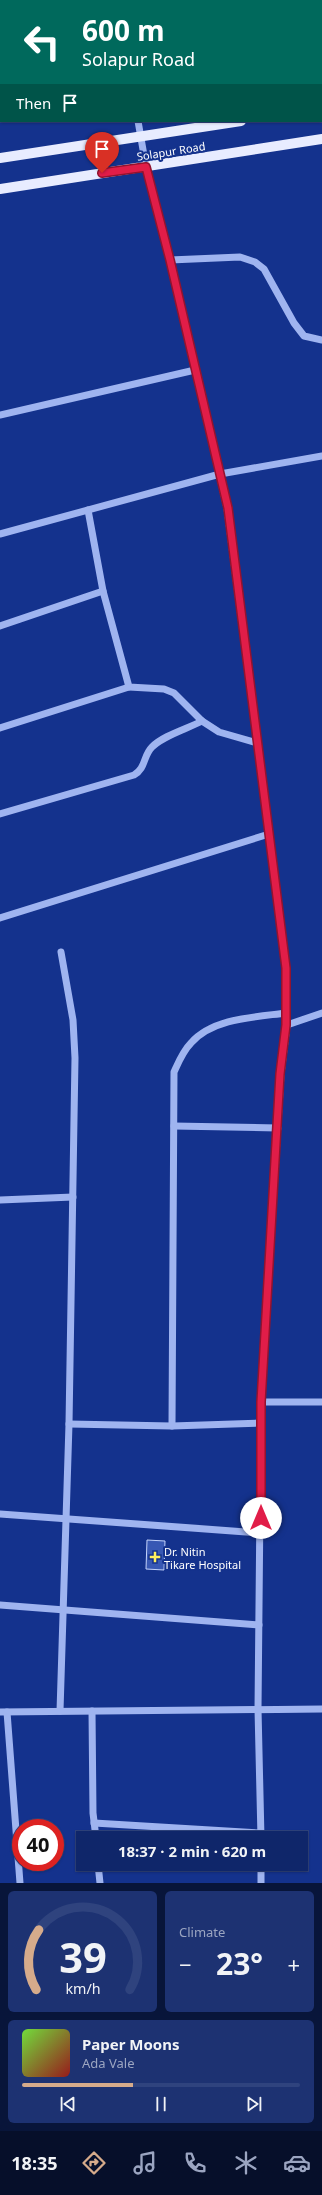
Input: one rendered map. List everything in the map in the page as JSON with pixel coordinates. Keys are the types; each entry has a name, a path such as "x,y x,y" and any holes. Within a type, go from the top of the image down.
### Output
{"main road":[{"name":"Solapur Road","path":"0,158 234,122"},
{"name":"Solapur Road","path":"0,189 322,140"}],"street":[{"path":"138,122 146,167 170,260 228,508 286,968 286,1025 280,1074 261,1402 261,1533 258,1709 261,1831"},
{"path":"170,260 240,257 255,262 264,269 294,323 304,336 322,340"},
{"path":"0,415 195,370"},
{"path":"0,534 220,474 322,456"},
{"path":"88,510 103,591 129,687"},
{"path":"0,626 103,591"},
{"path":"0,728 129,687 164,689 174,693 202,721 228,736 257,743"},
{"path":"0,814 134,776 141,771 146,754 157,743 202,721"},
{"path":"0,918 269,834"},
{"path":"60,1711 64,1610 75,1058 73,1020 61,952"},
{"path":"172,1426 174,1072 182,1054 192,1041 209,1030 233,1020 286,1013"},
{"path":"286,1025 322,1013"},
{"path":"174,1126 278,1128"},
{"path":"0,1200 73,1197"},
{"path":"261,1402 322,1402"},
{"path":"68,1424 172,1426 262,1423"},
{"path":"0,1514 261,1533"},
{"path":"0,1605 259,1625"},
{"path":"20,1883 3,1712 322,1709"},
{"path":"92,1711 95,1831"},
{"path":"94,1824 191,1831"},
{"path":"99,1871 100,1883"},
{"path":"261,1871 261,1883"}],"building":[{"path":"147,1540 165,1541 164,1570 146,1569"}],"place":[{"name":"Dr. Nitin Tikare Hospital","path":"155,1557"}],"route":[{"path":"102,173 146,167 191,347 195,370 228,508 286,968 286,1025 280,1074 261,1402 261,1518"}]}
